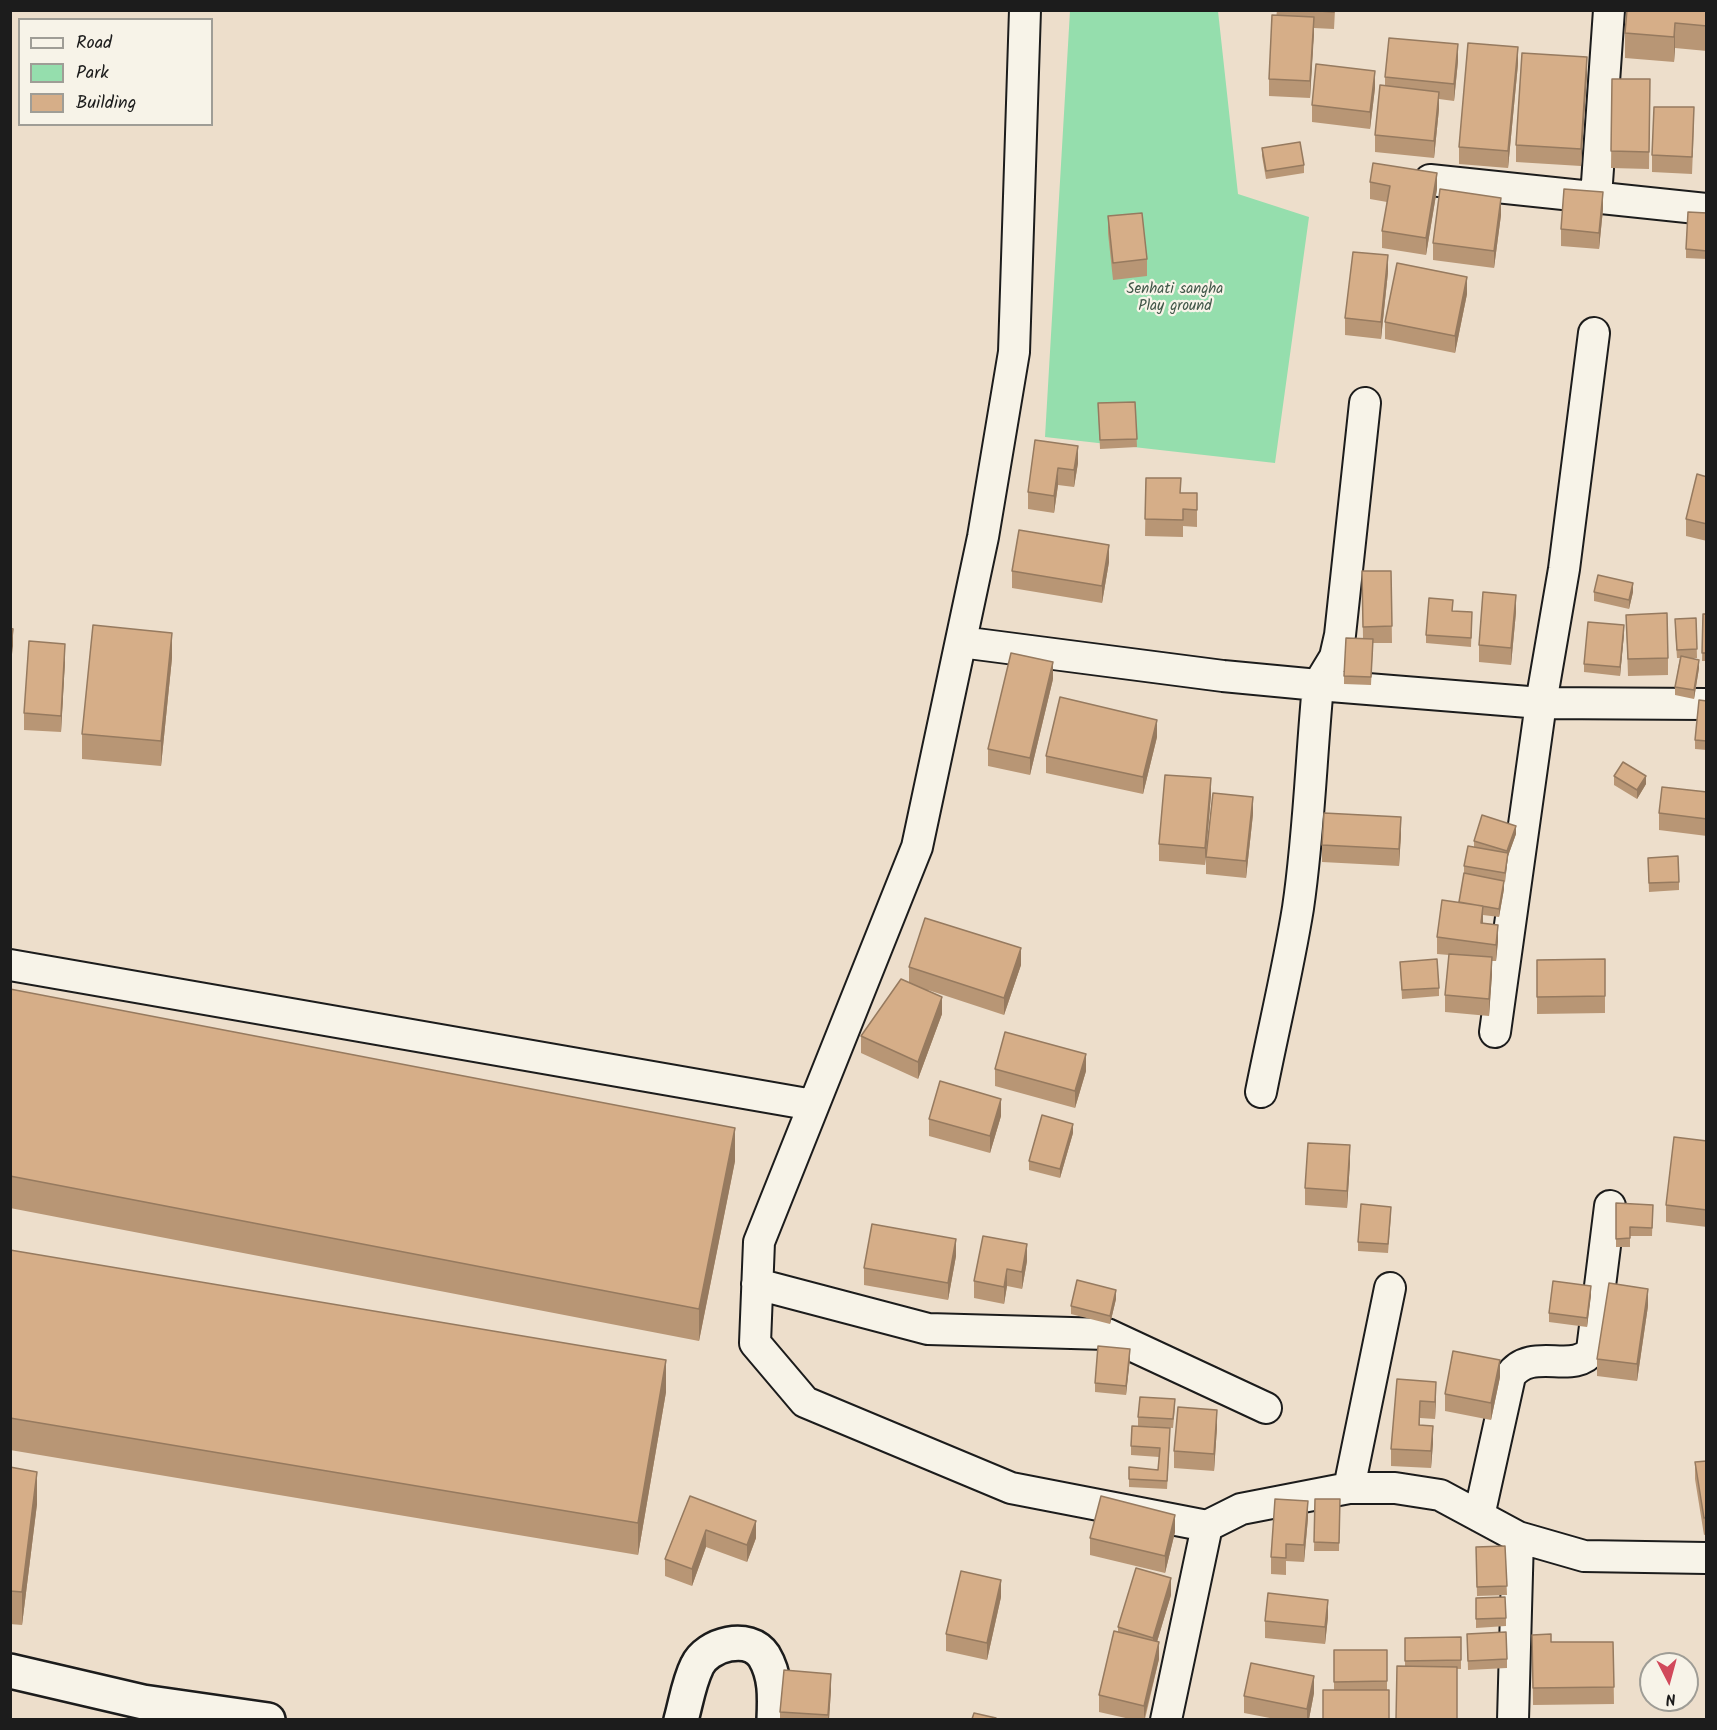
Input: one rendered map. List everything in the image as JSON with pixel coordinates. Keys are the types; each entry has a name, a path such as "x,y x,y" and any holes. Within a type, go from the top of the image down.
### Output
{"street":[{"path":"1025,10 1014,352 983,537 917,847 759,1242 755,1343 805,1402 1011,1488 1207,1526 1241,1509 1349,1488 1395,1488 1440,1495 1518,1538 1584,1556 1707,1558"},
{"path":"1596,197 1609,10"},
{"path":"1430,180 1707,209"},
{"path":"1495,1032 1541,703 1564,569 1594,333"},
{"path":"1261,1092 1297,909 1307,835 1318,685 1335,657 1340,635 1365,403"},
{"path":"961,642 1223,676 1318,685 1541,703 1707,704"},
{"path":"10,965 813,1105"},
{"path":"1479,1516 1510,1376 1529,1361 1581,1359 1592,1350 1610,1206"},
{"path":"757,1284 928,1329 1107,1334 1266,1408"},
{"path":"1349,1488 1390,1288"},
{"path":"1167,1719 1207,1526"},
{"path":"1513,1719 1518,1538"},
{"path":"681,1719 697,1664 711,1650 727,1644 745,1644 763,1654 775,1684 774,1719"},
{"path":"10,1671 143,1702 268,1719"}],"green space":[{"name":"Senhati sangha Play ground","path":"1070,11 1218,11 1238,194 1309,217 1275,463 1045,437"}],"building":[{"path":"1303,10 1334,10 1334,12"},
{"path":"1627,10 1707,10 1707,26 1675,23 1674,37 1625,33"},
{"path":"1272,15 1314,17 1310,81 1269,79"},
{"path":"1389,38 1458,44 1454,84 1385,77"},
{"path":"1468,43 1518,47 1508,151 1459,147"},
{"path":"1522,53 1587,57 1581,149 1516,145"},
{"path":"1316,64 1375,71 1370,112 1312,105"},
{"path":"1612,79 1650,79 1649,152 1611,151"},
{"path":"1380,85 1439,92 1434,141 1375,135"},
{"path":"1654,107 1694,107 1692,157 1652,155"},
{"path":"1300,142 1304,165 1266,171 1262,148"},
{"path":"1373,163 1437,173 1426,238 1382,231 1390,186 1370,182"},
{"path":"1440,189 1501,198 1494,251 1433,243"},
{"path":"1564,189 1603,192 1599,233 1561,229"},
{"path":"1688,212 1707,213 1707,251 1686,249"},
{"path":"1142,213 1147,259 1113,263 1108,216"},
{"path":"1353,252 1388,255 1381,322 1345,318"},
{"path":"1397,263 1467,277 1455,336 1385,322"},
{"path":"1135,402 1137,439 1100,440 1098,403"},
{"path":"1035,440 1078,446 1074,470 1058,468 1054,496 1028,492"},
{"path":"1697,474 1707,477 1707,524 1686,519"},
{"path":"1146,478 1181,478 1180,493 1197,493 1197,510 1183,509 1183,520 1145,519"},
{"path":"1019,530 1109,545 1102,586 1012,571"},
{"path":"1362,571 1391,571 1392,626 1363,627"},
{"path":"1598,575 1633,583 1629,600 1594,592"},
{"path":"1483,592 1516,595 1511,648 1479,645"},
{"path":"1429,598 1453,600 1452,611 1472,612 1471,638 1426,635"},
{"path":"1667,613 1668,658 1628,659 1626,615"},
{"path":"1703,614 1707,614 1707,653 1702,653"},
{"path":"1696,618 1697,649 1677,650 1675,619"},
{"path":"1588,622 1624,625 1620,667 1584,664"},
{"path":"93,625 172,633 161,741 82,734"},
{"path":"10,628 13,629 10,654"},
{"path":"1346,638 1373,639 1371,677 1344,676"},
{"path":"29,641 65,644 61,716 24,713"},
{"path":"1011,653 1053,662 1030,758 988,749"},
{"path":"1681,656 1699,660 1694,690 1675,687"},
{"path":"1060,697 1157,720 1143,777 1046,756"},
{"path":"1699,700 1707,701 1707,741 1695,740"},
{"path":"1623,762 1646,776 1637,790 1614,776"},
{"path":"1165,775 1211,778 1205,848 1159,844"},
{"path":"1662,787 1707,792 1707,819 1659,813"},
{"path":"1213,793 1253,797 1246,861 1206,857"},
{"path":"1324,813 1401,817 1399,849 1322,845"},
{"path":"1482,815 1516,826 1507,851 1474,841"},
{"path":"1468,846 1508,853 1505,873 1464,866"},
{"path":"1678,856 1679,882 1649,883 1648,858"},
{"path":"1464,873 1504,881 1499,909 1459,902"},
{"path":"1442,900 1483,906 1481,923 1498,925 1496,945 1437,937"},
{"path":"925,918 1021,948 1004,998 909,967"},
{"path":"1449,954 1492,957 1489,999 1445,995"},
{"path":"1437,959 1439,988 1402,990 1400,962"},
{"path":"1605,959 1605,996 1537,997 1537,960"},
{"path":"901,979 942,997 918,1062 861,1036"},
{"path":"10,989 735,1128 699,1309 10,1176"},
{"path":"1005,1032 1086,1054 1075,1091 995,1069"},
{"path":"940,1081 1001,1099 990,1136 929,1119"},
{"path":"1042,1115 1073,1124 1060,1169 1029,1161"},
{"path":"1674,1137 1707,1141 1707,1210 1666,1205"},
{"path":"1308,1143 1350,1145 1347,1191 1305,1188"},
{"path":"1616,1203 1653,1205 1652,1228 1630,1227 1630,1238 1616,1239"},
{"path":"1361,1204 1391,1207 1388,1244 1358,1242"},
{"path":"872,1224 956,1239 948,1283 864,1268"},
{"path":"983,1236 1027,1244 1022,1272 1007,1269 1004,1287 974,1281"},
{"path":"10,1250 666,1360 638,1523 10,1418"},
{"path":"1077,1280 1116,1290 1110,1316 1071,1306"},
{"path":"1553,1281 1591,1286 1587,1318 1549,1313"},
{"path":"1609,1283 1648,1289 1637,1364 1597,1359"},
{"path":"1098,1346 1130,1349 1126,1386 1095,1383"},
{"path":"1453,1351 1500,1360 1491,1403 1445,1394"},
{"path":"1397,1379 1436,1382 1435,1402 1420,1401 1419,1425 1433,1426 1431,1451 1391,1449"},
{"path":"1140,1397 1175,1399 1173,1419 1138,1417"},
{"path":"1178,1407 1217,1410 1214,1454 1174,1451"},
{"path":"1132,1426 1170,1428 1167,1481 1129,1479 1129,1467 1158,1470 1160,1448 1131,1446"},
{"path":"1707,1461 1707,1517 1704,1518 1695,1462"},
{"path":"10,1467 37,1472 22,1592 10,1591"},
{"path":"690,1496 756,1521 747,1545 706,1530 692,1569 665,1559"},
{"path":"1101,1496 1175,1515 1165,1556 1090,1538"},
{"path":"1275,1499 1308,1501 1304,1545 1286,1544 1286,1558 1271,1557"},
{"path":"1315,1499 1340,1499 1339,1543 1314,1542"},
{"path":"1505,1546 1507,1586 1477,1587 1476,1547"},
{"path":"1136,1568 1171,1578 1153,1638 1118,1627"},
{"path":"961,1571 1001,1580 987,1643 946,1634"},
{"path":"1268,1593 1328,1600 1325,1627 1265,1621"},
{"path":"1505,1597 1506,1618 1476,1619 1476,1598"},
{"path":"1114,1631 1159,1642 1144,1706 1099,1695"},
{"path":"1506,1632 1507,1659 1468,1661 1467,1634"},
{"path":"1551,1634 1551,1642 1613,1642 1614,1687 1533,1688 1532,1635"},
{"path":"1461,1637 1461,1660 1405,1661 1405,1638"},
{"path":"1334,1650 1387,1650 1387,1681 1334,1682"},
{"path":"1251,1663 1314,1676 1307,1709 1244,1696"},
{"path":"1397,1666 1457,1667 1457,1719 1396,1719"},
{"path":"784,1670 831,1674 828,1715 780,1712"},
{"path":"1323,1690 1389,1690 1389,1719 1323,1719"},
{"path":"974,1713 996,1718 996,1719 972,1719"}]}
